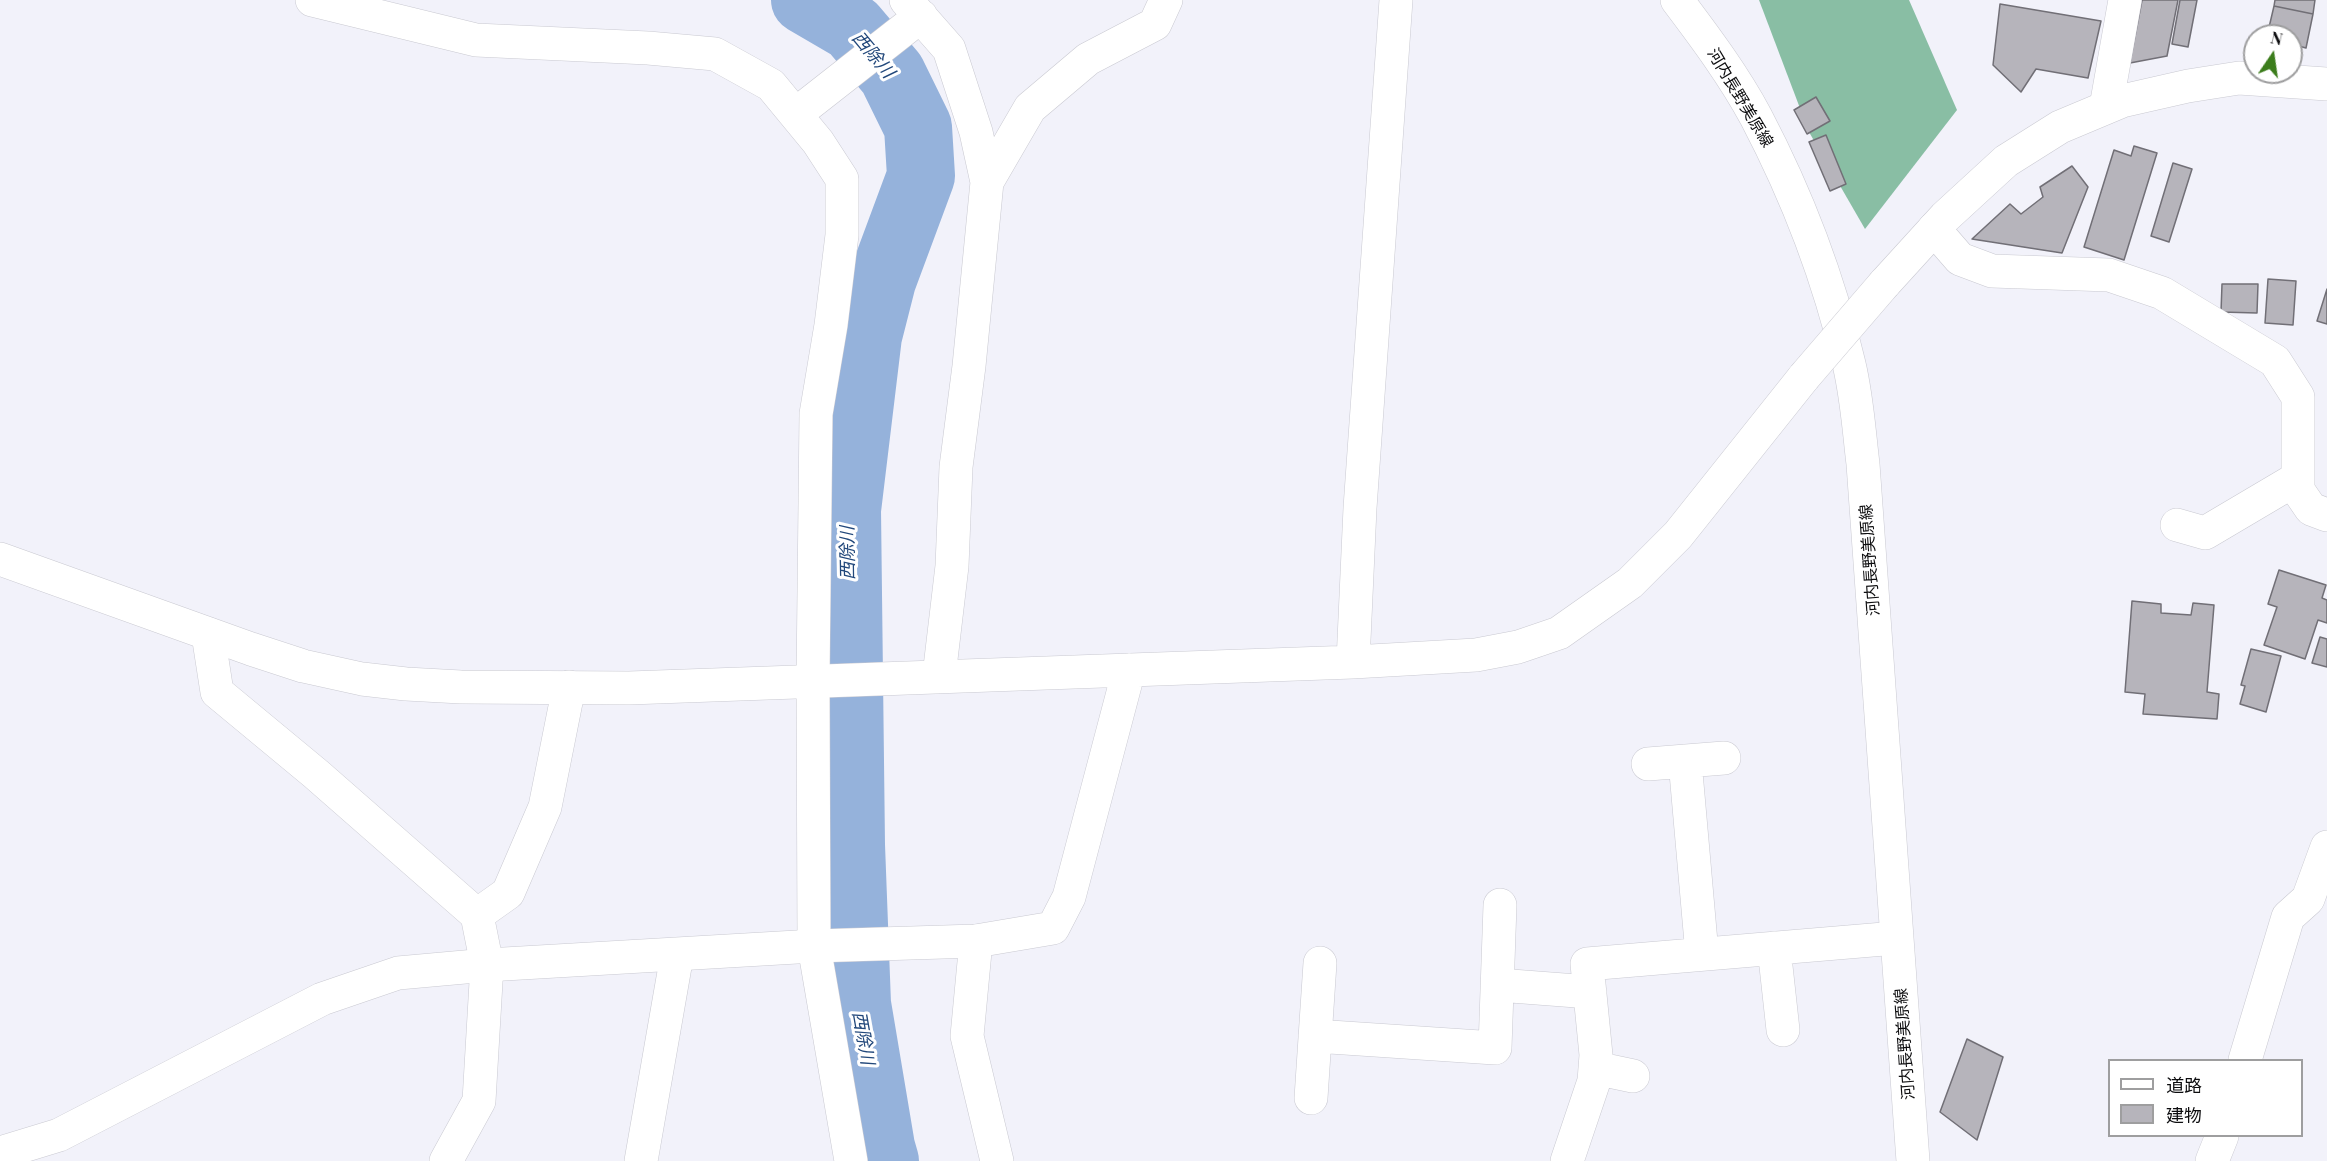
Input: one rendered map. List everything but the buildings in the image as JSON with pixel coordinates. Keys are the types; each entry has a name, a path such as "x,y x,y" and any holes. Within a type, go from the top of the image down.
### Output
{"street":[{"path":"312,0 476,40 648,48 715,54 771,85 801,110 842,180 842,235 831,325 816,414 820,680 828,946 851,1161"},
{"path":"987,182 1030,108 1088,59 1155,24 1166,0"},
{"path":"1353,662 1360,496 1396,0"},
{"name":"河内長野美原線","path":"1677,0 1755,116 1790,187 1809,233 1838,321 1850,367 1863,464 1913,1161"},
{"path":"2106,107 2116,1"},
{"path":"801,110 913,13 949,49 975,132 987,182 969,366 956,468 952,566 939,676"},
{"path":"0,559 303,666 362,679 461,687 630,688 1476,656 1518,647 1558,633 1630,583 1678,535 1804,377 1884,284 1934,229 2006,161 2060,127 2122,101 2188,86 2239,78 2327,84"},
{"path":"1934,229 1960,259 1992,270 2109,275 2162,293 2275,361 2298,397 2298,490 2311,509 2327,515"},
{"path":"2177,525 2205,533 2298,478"},
{"path":"208,634 217,692 316,774 477,915 487,965 479,1101 446,1161"},
{"path":"0,1153 59,1135 322,999 398,973 487,965 828,946 963,941 1053,928 1069,897 1129,670"},
{"path":"477,915 508,893 545,807 569,687"},
{"path":"1648,764 1724,758"},
{"path":"1685,761 1702,954"},
{"path":"2245,1059 2288,917 2307,899 2326,855"},
{"path":"1315,1036 1495,1048 1500,905"},
{"path":"1567,1161 1594,1081 1596,1055 1587,964 1896,938"},
{"path":"963,941 968,1036 997,1161"},
{"path":"1774,948 1783,1030"},
{"path":"641,1161 677,955"},
{"path":"1311,1098 1320,963"},
{"path":"1498,985 1590,992"},
{"path":"1595,1068 1633,1076"},
{"path":"2212,1161 2222,1137"}],"green space":[{"path":"1759,0 1909,0 1957,110 1865,229 1809,132"}],"waterway":[{"name":"西除川","path":"805,0 853,28 892,74 918,127 921,176 882,281 868,336 847,510 851,845 857,1004 885,1161"}]}
